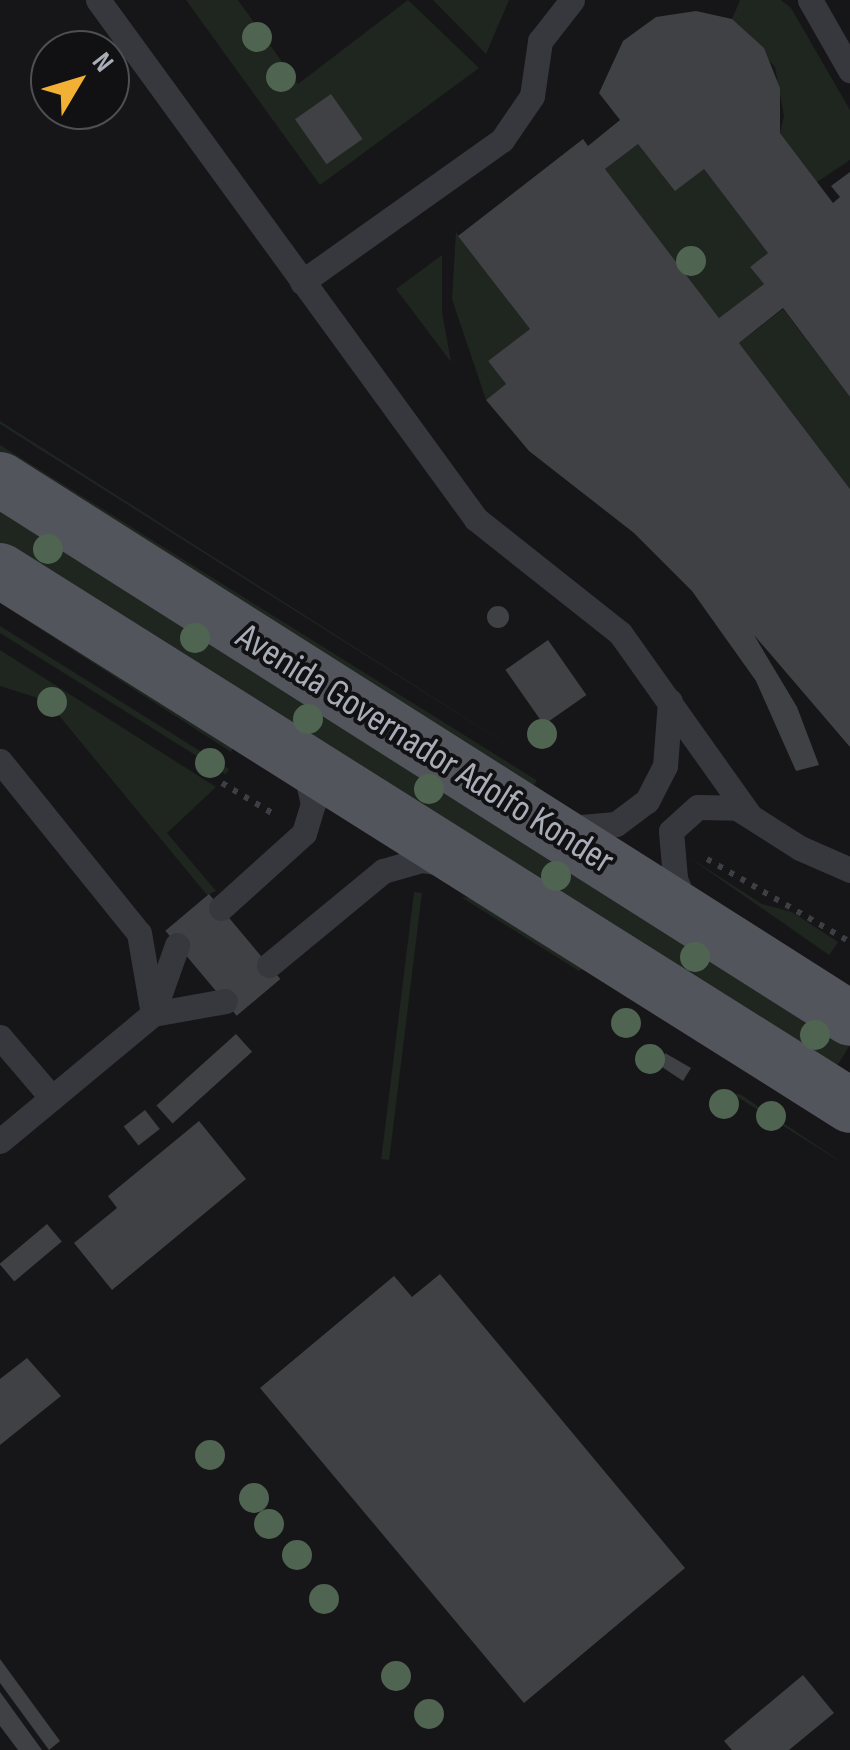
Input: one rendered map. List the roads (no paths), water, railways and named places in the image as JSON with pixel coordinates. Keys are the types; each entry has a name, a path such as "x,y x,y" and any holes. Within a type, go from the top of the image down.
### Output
{"main road":[{"name":"Avenida Governador Adolfo Konder","path":"0,479 850,1018"},
{"name":"Avenida Governador Adolfo Konder","path":"0,570 850,1105"}],"lane":[{"path":"98,0 476,519 596,608 670,701 750,816"},
{"path":"302,282 502,140 532,96 540,41 572,0"},
{"path":"810,0 850,70"},
{"path":"542,823 592,829 616,824 647,801 665,766 670,701"},
{"path":"221,908 310,824 313,789 291,755"},
{"path":"0,761 139,933 153,1014"},
{"path":"689,916 675,878 670,841 676,822 710,804 750,816 850,870"},
{"path":"269,965 395,866 440,862 487,880"},
{"path":"153,1014 177,945"},
{"path":"0,1140 153,1014 225,1001"},
{"path":"0,1037 52,1098"}]}
